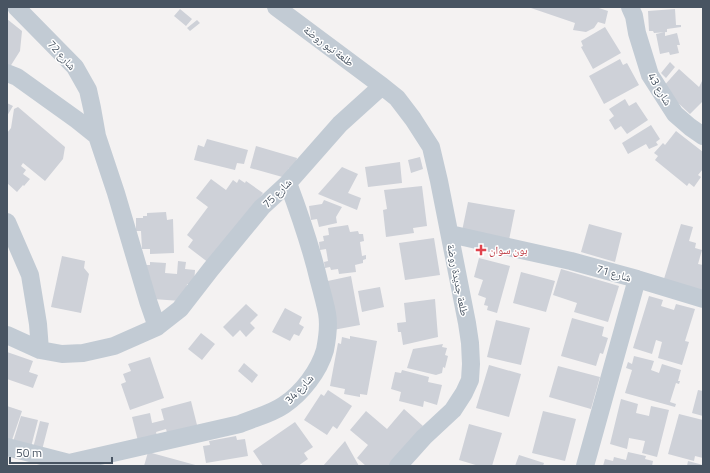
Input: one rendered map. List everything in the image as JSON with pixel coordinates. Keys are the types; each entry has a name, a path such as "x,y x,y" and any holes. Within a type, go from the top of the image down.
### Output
{"street":[{"name":"شارع 72","path":"16,7 75,66 88,90 97,136"},
{"name":"طلعة نيو روضة","path":"276,7 382,86"},
{"name":"شارع 43","path":"630,7 634,16 637,33 650,75 675,114 703,136"},
{"path":"7,73 18,77 97,136 157,327"},
{"name":"شارع 75","path":"7,335 40,350 62,354 83,353 114,346 157,327 180,309 262,207 288,183 340,124 382,86"},
{"name":"طلعة جديدة روضة","path":"382,86 397,98 414,118 431,147 450,234 470,343 471,364 470,380 453,410 398,466"},
{"name":"شارع 34","path":"7,447 74,464 240,424 284,405 294,397 308,382 318,366 325,350 327,314 301,218 288,183"},
{"path":"7,222 30,276 38,324 40,350"},
{"name":"شارع 71","path":"450,234 571,261 637,279 585,466"},
{"path":"637,279 703,299"},
{"path":"148,302 168,304 180,309"}],"building":[{"path":"528,7 596,7 608,11 605,24 598,22 594,28 586,32 573,30 575,23"},
{"path":"180,9 192,19 186,26 174,16"},
{"path":"675,9 676,25 681,25 681,27 667,29 667,32 654,33 653,31 649,31 648,11"},
{"path":"7,19 22,31 20,51 8,70 7,70"},
{"path":"197,20 200,23 190,31 187,28"},
{"path":"605,27 621,53 593,69 581,47 583,46 581,41"},
{"path":"665,32 665,36 677,33 680,45 677,45 679,53 670,55 669,52 660,54 656,34"},
{"path":"620,59 623,65 627,63 639,85 604,104 589,76"},
{"path":"670,62 675,67 666,78 661,73"},
{"path":"679,69 699,87 702,81 703,83 703,101 690,114 662,88"},
{"path":"625,99 629,106 636,102 648,120 627,134 621,126 615,130 609,120 614,116 609,109"},
{"path":"7,103 13,106 7,116"},
{"path":"18,107 65,147 63,159 45,181 23,163 21,166 26,170 23,174 30,179 17,192 7,183 7,133 11,128 14,109"},
{"path":"651,125 660,139 656,142 658,145 649,149 646,144 628,154 622,143"},
{"path":"676,131 703,152 703,169 698,175 701,177 694,187 689,183 687,186 655,160 658,156 654,153 663,143 665,145"},
{"path":"207,139 248,150 244,164 237,163 235,170 194,160 198,145 204,147"},
{"path":"256,146 297,158 294,170 289,168 286,178 250,168"},
{"path":"420,157 423,169 411,173 408,160"},
{"path":"400,162 402,183 368,187 365,167"},
{"path":"342,167 358,174 348,193 361,198 357,210 318,194"},
{"path":"211,179 226,190 233,180 237,183 239,179 245,183 246,181 263,193 209,263 188,247 193,240 187,235 208,207 196,198"},
{"path":"422,186 427,226 413,228 414,233 386,237 383,210 387,209 384,190"},
{"path":"324,200 342,207 336,217 337,223 319,227 317,219 311,220 309,206 322,204"},
{"path":"468,202 515,210 509,240 462,231"},
{"path":"166,212 167,220 173,219 174,253 150,254 150,249 142,249 141,231 136,231 136,218 143,218 143,216 147,216 147,213"},
{"path":"589,224 622,233 615,262 581,252"},
{"path":"681,224 693,227 689,241 696,243 695,248 702,250 698,264 703,265 703,294 663,282"},
{"path":"348,225 350,232 358,231 359,234 363,234 364,241 360,242 362,256 366,255 366,259 363,260 363,263 355,265 356,272 339,274 338,269 331,270 330,267 325,268 324,262 328,261 326,249 320,250 319,242 324,241 323,236 329,235 328,228"},
{"path":"434,238 440,275 405,280 399,243"},
{"path":"62,256 85,261 84,268 89,274 81,313 51,307"},
{"path":"479,258 510,266 497,313 487,310 488,306 484,305 486,298 478,295 483,280 474,277"},
{"path":"178,261 186,262 185,269 195,270 194,284 187,284 186,294 181,301 153,299 150,290 151,279 145,278 146,265 150,265 150,262 166,263 165,273 177,274"},
{"path":"561,269 619,286 608,322 574,312 577,303 553,295"},
{"path":"521,272 555,281 546,312 513,303"},
{"path":"351,276 360,325 333,330 323,282"},
{"path":"380,287 384,307 362,312 358,291"},
{"path":"649,296 663,300 661,306 674,310 676,304 695,309 685,341 689,342 682,365 658,358 662,342 656,340 652,354 633,348"},
{"path":"435,299 438,337 403,345 401,332 398,332 397,323 406,322 404,303"},
{"path":"246,304 258,315 250,323 255,328 246,337 240,330 233,337 223,327"},
{"path":"285,308 302,317 299,324 304,327 299,336 294,334 290,341 272,332"},
{"path":"572,318 604,327 602,336 608,338 603,354 600,353 596,366 561,356"},
{"path":"496,320 530,328 521,365 487,357"},
{"path":"201,333 215,344 202,360 188,349"},
{"path":"350,336 377,341 367,395 360,394 360,397 344,394 345,389 330,386 338,343 341,344 342,337 350,339"},
{"path":"443,344 442,347 447,348 445,355 448,356 442,373 436,375 407,368 413,349"},
{"path":"7,352 33,361 29,372 38,375 33,388 7,379"},
{"path":"634,356 654,361 651,370 659,373 662,364 681,370 678,381 680,381 679,384 676,383 670,402 676,404 675,407 625,393 632,370 626,368 628,362 632,364"},
{"path":"150,357 164,398 130,410 121,384 126,382 123,374 131,371 128,364"},
{"path":"244,363 258,375 252,383 238,371"},
{"path":"489,365 521,374 509,417 476,408"},
{"path":"558,366 600,377 591,409 549,397"},
{"path":"402,370 429,377 428,382 442,385 437,405 424,401 423,407 399,401 401,392 391,389 395,372 401,373"},
{"path":"328,390 352,406 337,429 333,426 327,435 304,420 321,394 324,396"},
{"path":"698,390 703,391 703,416 692,413"},
{"path":"621,399 638,404 636,413 649,416 651,406 669,410 657,457 642,453 645,441 629,438 627,449 610,444"},
{"path":"191,401 198,429 168,436 166,429 156,432 158,440 139,445 132,417 150,413 152,423 164,420 161,409"},
{"path":"7,406 22,411 11,443 7,441"},
{"path":"404,409 423,426 389,466 366,466 357,458 368,445 350,430 366,411 387,429"},
{"path":"543,411 576,419 565,461 532,453"},
{"path":"679,414 703,420 703,458 695,456 694,461 668,454"},
{"path":"21,416 38,420 31,447 13,442"},
{"path":"40,421 49,423 42,450 33,448"},
{"path":"295,422 313,447 304,453 308,459 298,466 263,466 253,451"},
{"path":"469,424 502,433 492,466 479,466 459,460"},
{"path":"236,436 237,440 245,439 248,456 206,463 203,446 210,445 209,441"},
{"path":"345,441 359,466 323,466"},
{"path":"148,452 199,466 144,466"},
{"path":"628,452 646,456 645,459 653,461 652,466 603,466 605,459 613,461 614,457 626,460"},
{"path":"519,455 544,463 543,466 515,466"},
{"path":"688,461 703,465 703,466 687,466"}],"place":[{"name":"بون سوان","path":"481,250"}]}
